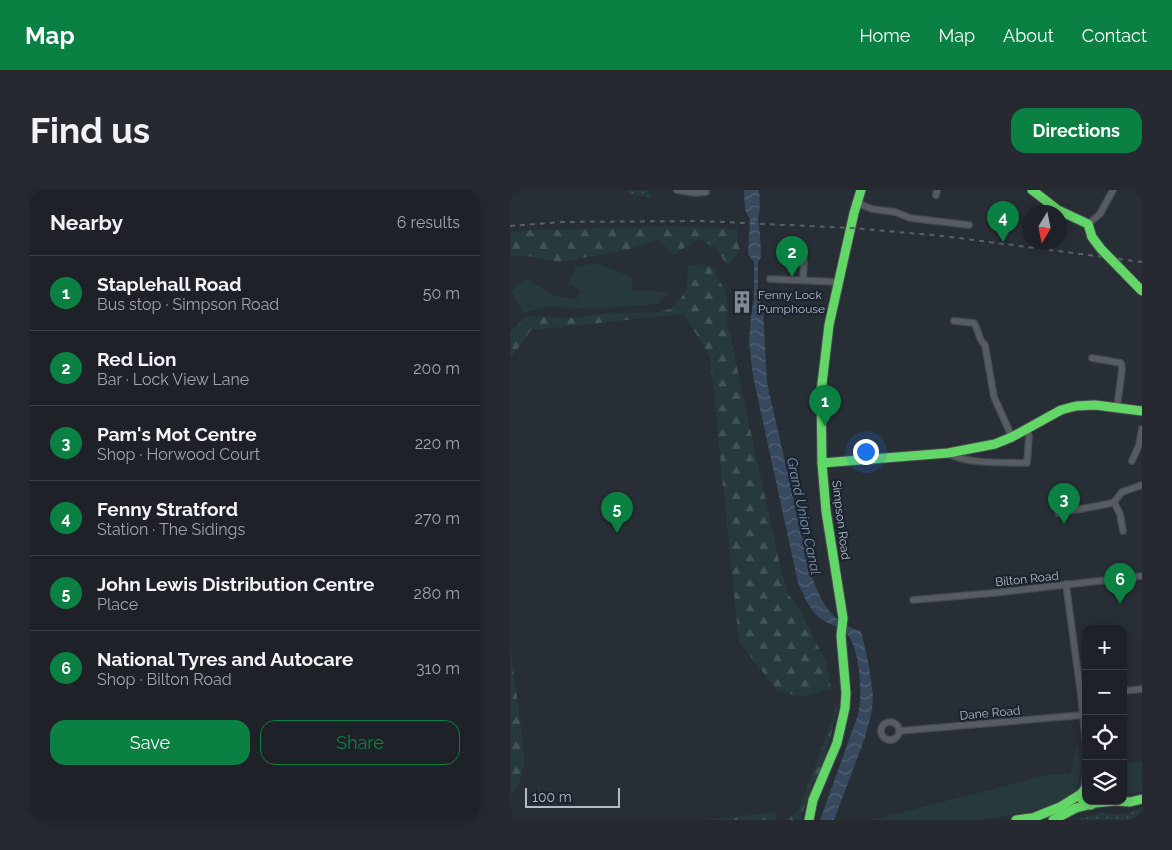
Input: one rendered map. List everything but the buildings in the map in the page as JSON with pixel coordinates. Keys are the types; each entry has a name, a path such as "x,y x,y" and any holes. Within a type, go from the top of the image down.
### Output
{"street":[{"path":"677,190 695,193 706,192"},
{"name":"Simpson Road","path":"809,820 813,800 837,743 845,708 845,678 840,636 843,618 826,511 820,407 829,325 861,190"},
{"path":"1032,190 1074,220 1088,224"},
{"path":"1088,224 1100,214 1112,190"},
{"path":"857,203 872,209 895,212 910,218 969,225"},
{"path":"1088,224 1092,237 1106,255 1142,291"},
{"path":"796,254 802,255 804,260 804,280"},
{"path":"770,279 838,282"},
{"path":"954,321 974,323 977,328 981,342 985,346 994,397 1012,437"},
{"path":"1092,358 1121,363 1122,370 1117,407"},
{"path":"822,463 948,453 996,444 1061,410 1076,406 1096,405 1142,411"},
{"path":"948,453 956,458 989,462 1027,463 1029,436 1027,429"},
{"path":"1132,461 1139,445 1142,429"},
{"path":"1058,513 1114,502 1122,492 1142,485"},
{"path":"1114,502 1120,514 1123,531"},
{"name":"Bilton Road","path":"913,600 1142,576"},
{"path":"1066,584 1082,689"},
{"path":"1127,691 1142,689"},
{"name":"Dane Road","path":"899,731 1082,715"},
{"path":"1016,820 1034,819 1060,807 1082,792"},
{"path":"1127,802 1142,800"},
{"path":"1053,820 1076,808 1087,805"}],"green space":[{"path":"626,190 647,190 653,198 630,194"},
{"path":"675,226 738,229 737,240 740,251 728,266 716,248 698,239 673,255 658,239 627,250 560,262 527,256 510,257 510,232"},
{"path":"596,263 633,277 631,290 668,292 658,304 594,309 546,307 523,313 511,291 527,279 553,295 576,300 580,291 568,283 576,267"},
{"path":"698,264 715,268 726,292 728,306 727,323 782,574 788,594 800,610 826,662 831,688 801,697 778,691 739,642 710,357 684,314 531,330 510,359 510,331 527,316 571,318 606,313 659,312 670,309 680,300 687,288 688,266"},
{"path":"510,642 525,760 518,787 511,796 510,804"},
{"path":"839,700 823,764 806,802 801,820 785,820 798,812"},
{"path":"1077,742 1080,768 1075,795 1040,810 981,820 872,820 1051,774 1070,774"},
{"path":"1142,761 1142,791 1127,795 1127,763"},
{"path":"1142,808 1142,820 1076,820 1101,813 1122,815"},
{"path":"777,812 775,820 709,820"}],"water":[{"path":"744,190 759,190 758,221 761,257 758,262 758,297 763,309 767,383 808,562 819,595 831,614 849,627 861,631 869,666 873,696 872,710 865,738 834,820 820,820 858,715 860,685 858,663 848,635 815,614 805,599 798,583 753,376 749,343 754,299 754,262 748,254 750,219 745,210"}],"railway":[{"path":"510,226 562,222 701,221 852,228 943,236 1142,262"}],"traffic: fast":[{"path":"809,820 813,800 837,743 845,708 846,693 841,636 843,618 826,511 822,463 821,392 829,325 854,213 861,190"},
{"path":"1032,190 1058,210 1088,224 1092,237"},
{"path":"1092,237 1101,249 1142,291"},
{"path":"822,463 948,453 995,444 1012,437 1061,410 1076,406 1095,405 1142,411"},
{"path":"1082,793 1082,798"},
{"path":"1035,817 1060,807 1081,794"},
{"path":"1127,802 1142,799"},
{"path":"1053,820 1076,808 1088,805"},
{"path":"1016,820 1031,818"}],"place":[{"name":"Fenny Stratford","path":"1003,242"},
{"name":"Red Lion","path":"792,277"},
{"name":"Fenny Lock Pumphouse","path":"742,302"},
{"name":"Staplehall Road","path":"825,426"},
{"name":"Pam's Mot Centre","path":"1064,524"},
{"name":"John Lewis Distribution Centre","path":"617,533"},
{"name":"National Tyres and Autocare","path":"1120,604"}],"water label":[{"name":"Grand Union Canal","path":"804,516"}]}
